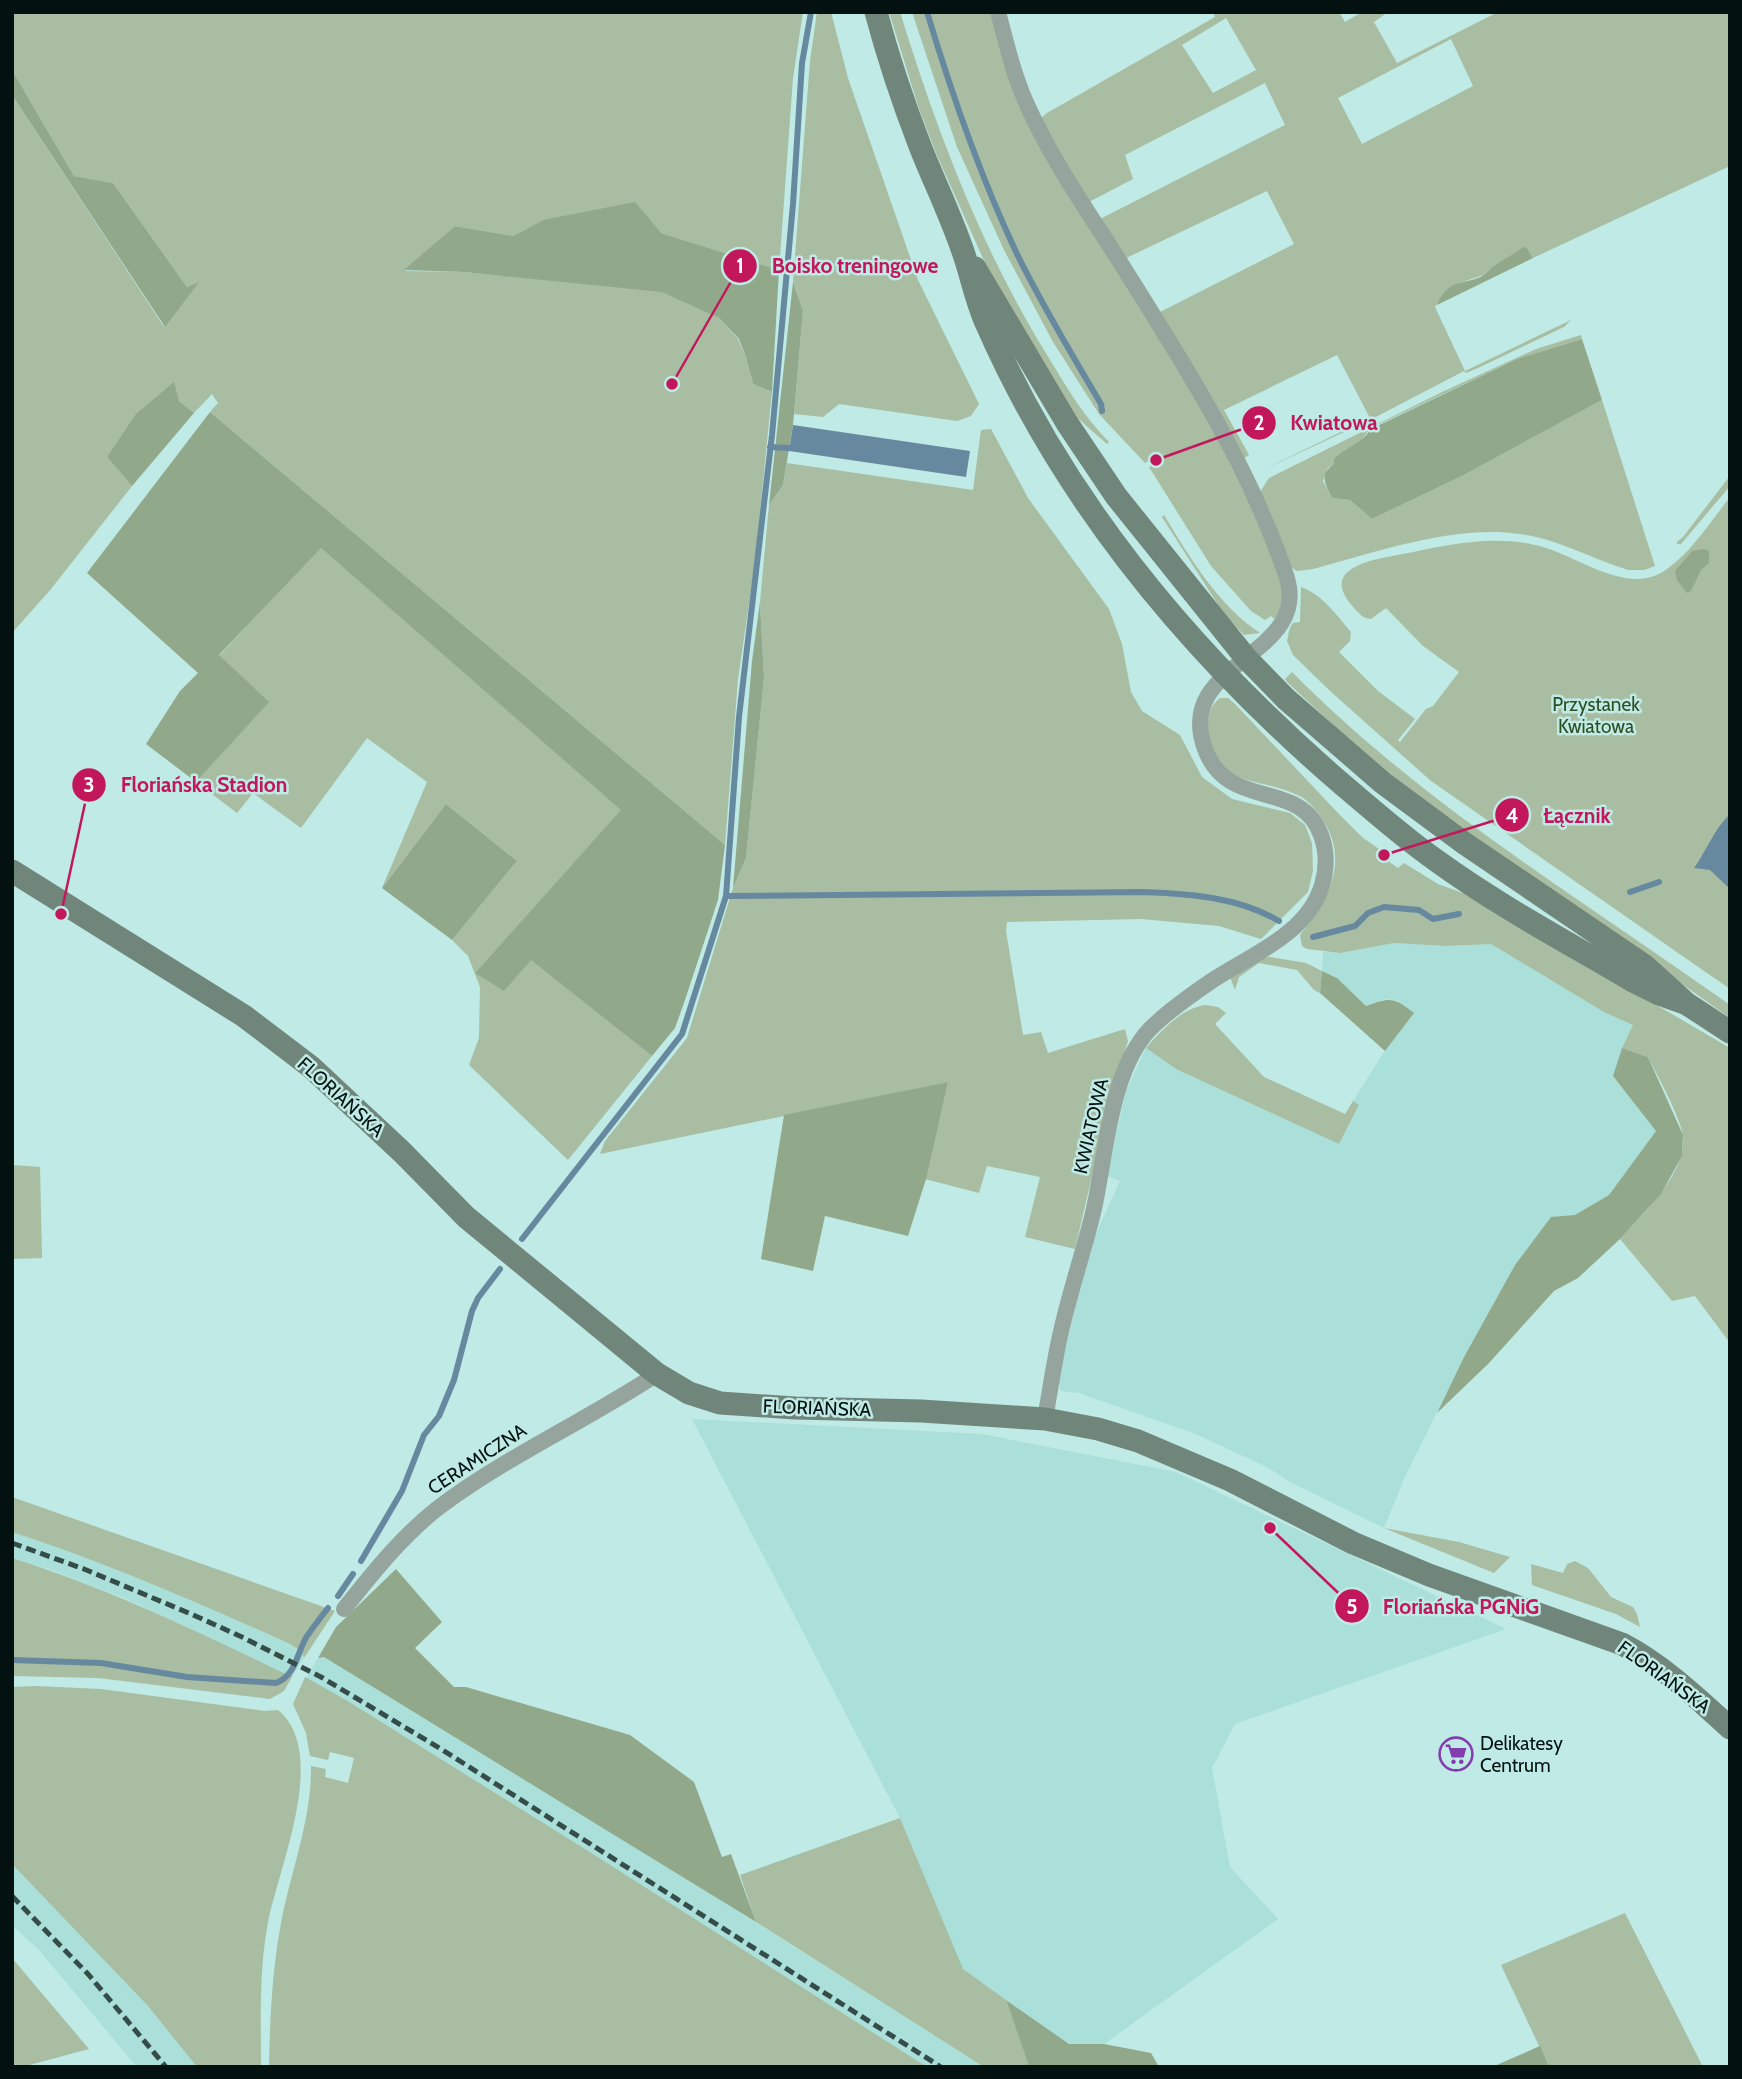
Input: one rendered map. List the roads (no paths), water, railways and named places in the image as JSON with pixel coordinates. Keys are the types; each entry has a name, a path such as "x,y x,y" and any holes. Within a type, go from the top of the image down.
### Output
{"main road":[{"path":"876,12 912,122 962,248 985,322 1022,398 1062,467 1091,512 1155,596 1226,675 1310,757 1438,863 1633,981 1659,995 1687,1004"},
{"path":"962,248 1067,423 1116,496 1246,658 1286,699 1383,783 1464,843 1645,966 1687,1004 1730,1032"},
{"name":"FLORIAŃSKA","path":"12,872 244,1016 311,1068 402,1152 466,1217 657,1374 689,1393 720,1403 1045,1419 1098,1429 1139,1441 1230,1480 1379,1554 1502,1602 1611,1638 1640,1654 1697,1698 1730,1728"}],"street":[{"name":"KWIATOWA","path":"998,12 1022,93 1045,143 1062,174 1174,348 1242,470 1289,584 1289,610 1285,620 1210,691 1201,711 1201,736 1207,756 1220,774 1239,788 1288,801 1307,812 1314,820 1322,839 1326,859 1324,877 1315,902 1306,914 1276,943 1209,983 1149,1030 1129,1061 1112,1111 1094,1210 1060,1335 1045,1419"},
{"name":"CERAMICZNA","path":"344,1609 370,1576 439,1508 486,1475 615,1402 657,1374"}],"waterway":[{"path":"522,1239 682,1034 726,896 739,717 772,435 793,204 802,63 811,12"},
{"path":"927,12 968,135 1004,225 1037,292 1101,404 1102,411"},
{"path":"770,447 789,448"},
{"path":"1630,892 1659,882"},
{"path":"726,896 1144,892 1214,898 1247,907 1279,921"},
{"path":"1313,937 1355,926 1368,913 1384,907 1419,910 1433,919 1459,914"},
{"path":"361,1561 402,1491 424,1435 439,1416 454,1380 472,1311 478,1298 500,1269"},
{"path":"338,1596 353,1574"},
{"path":"12,1660 101,1663 187,1677 276,1683 288,1675 307,1636 328,1608"}],"railway":[{"path":"12,1543 84,1569 191,1614 321,1677 441,1749 941,2067"},
{"path":"12,1896 88,1974 166,2067"}],"place":[{"name":"Boisko treningowe","path":"672,384"},
{"name":"Kwiatowa","path":"1156,460"},
{"name":"Łącznik","path":"1384,855"},
{"name":"Floriańska Stadion","path":"61,914"},
{"name":"Floriańska PGNiG","path":"1270,1528"},
{"name":"Delikatesy Centrum","path":"1456,1754"}],"park label":[{"name":"Przystanek Kwiatowa","path":"1596,715"}]}
